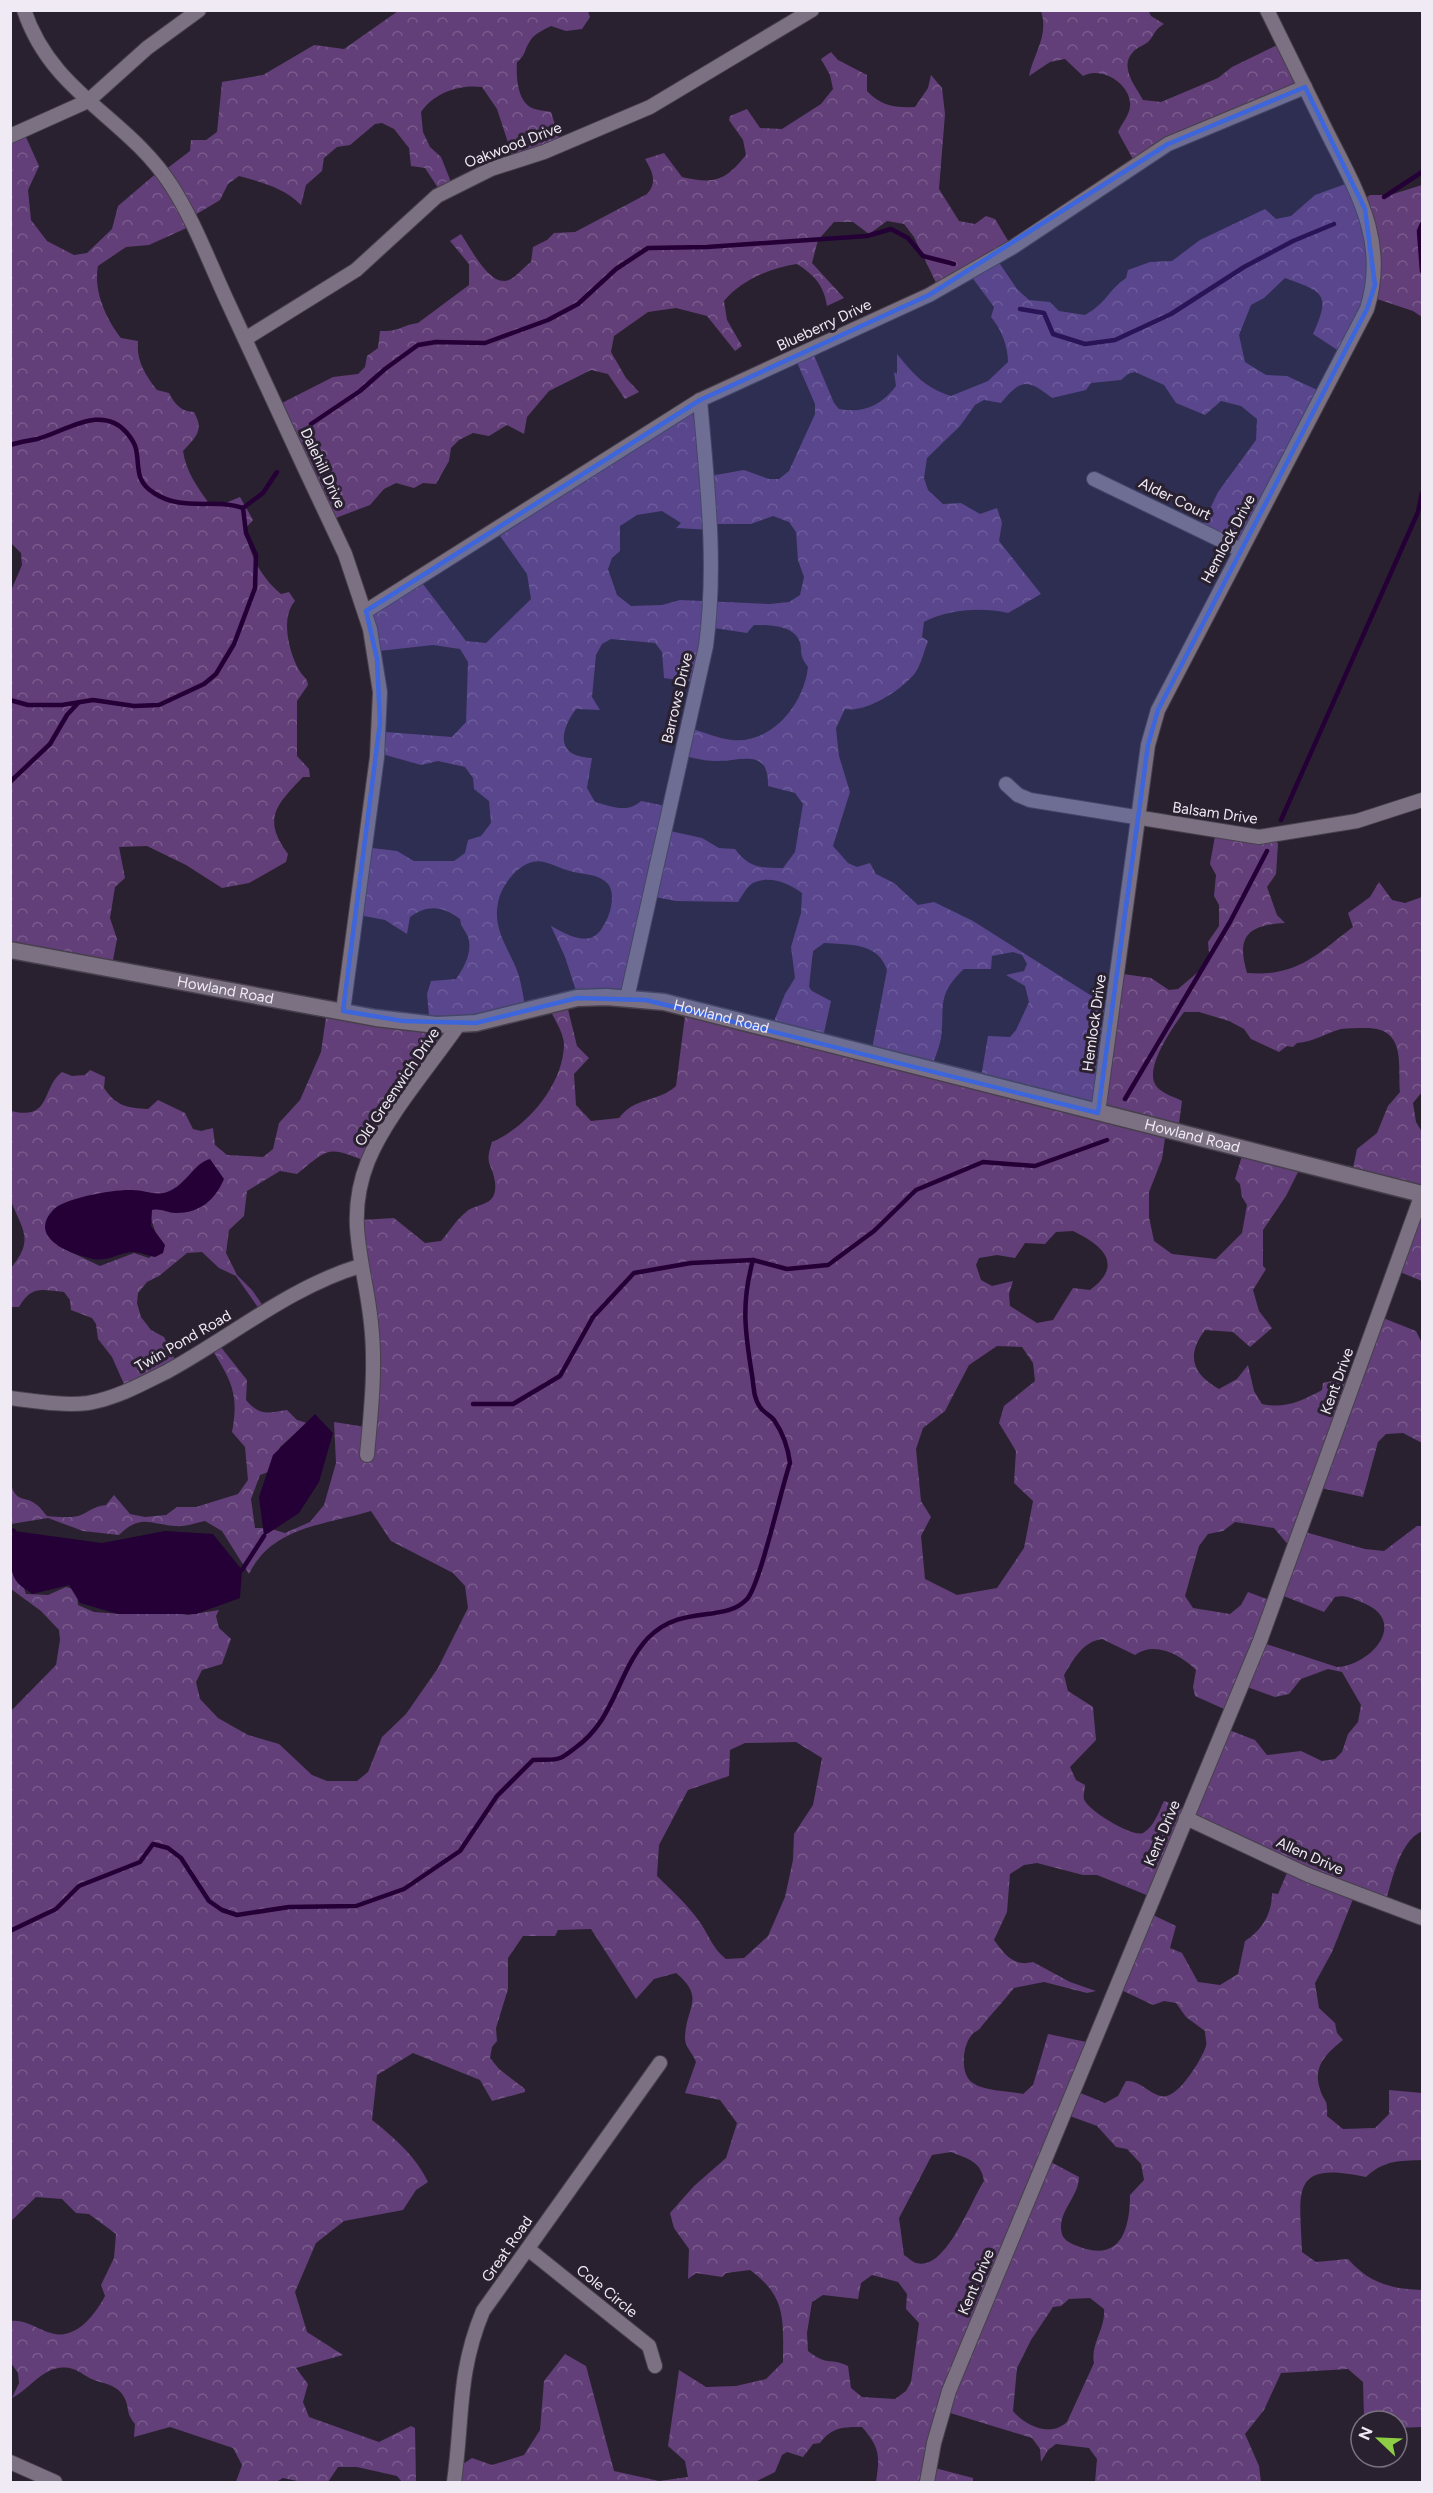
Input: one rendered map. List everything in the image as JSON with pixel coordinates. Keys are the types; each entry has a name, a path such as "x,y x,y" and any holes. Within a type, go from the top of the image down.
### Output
{"street":[{"name":"Dalehill Drive","path":"24,10 38,46 49,62 88,101 126,133 171,185 345,554 366,611 377,659 380,723 343,1011"},
{"path":"10,136 88,101 147,48 199,10"},
{"name":"Oakwood Drive","path":"245,339 356,270 437,196 491,169 544,152 650,107 812,10"},
{"name":"Hemlock Drive","path":"1098,1113 1148,745 1158,710 1367,309 1375,285 1375,258 1365,209 1267,10"},
{"name":"Blueberry Drive","path":"366,611 700,400 929,295 985,264 1168,144 1305,87"},
{"name":"Barrows Drive","path":"627,998 706,646 710,617 712,544 700,400"},
{"name":"Alder Court","path":"1094,478 1241,550"},
{"name":"Balsam Drive","path":"1006,784 1018,795 1030,800 1259,837 1357,821 1422,800"},
{"name":"Howland Road","path":"10,950 403,1021 476,1023 577,998 627,998 688,1007 1422,1194"},
{"name":"Old Greenwich Drive","path":"367,1455 374,1362 371,1321 360,1266 356,1214 368,1162 386,1128 459,1024"},
{"name":"Kent Drive","path":"927,2482 934,2443 949,2391 1281,1587 1422,1194"},
{"name":"Twin Pond Road","path":"10,1398 38,1402 86,1403 129,1391 182,1363 309,1286 360,1266"},
{"name":"Allen Drive","path":"1186,1818 1308,1875 1422,1918"},
{"name":"Great Road","path":"454,2482 460,2398 471,2340 483,2311 660,2063"},
{"name":"Cole Circle","path":"528,2249 649,2346 655,2366"},
{"path":"10,2462 55,2482"}],"highlighted area":[{"path":"1305,87 1365,209 1375,285 1367,309 1158,710 1148,745 1098,1113 646,1000 577,998 476,1023 403,1021 343,1011 380,723 377,659 366,611 700,400 929,295 1168,144"}],"green space":[{"path":"1148,10 1151,16 1164,24 1149,41 1133,52 1128,64 1130,76 1143,100 1161,102 1218,78 1232,67 1281,43 1304,87 1134,161 1118,132 1130,106 1129,98 1121,84 1099,73 1083,76 1065,59 1050,62 1029,76 1042,36 1041,11"},
{"path":"398,11 588,11 590,17 582,29 566,31 551,26 536,34 517,62 517,80 523,100 532,108 551,112 562,147 513,158 497,109 482,87 473,86 448,91 426,105 421,112 423,132 430,147 441,157 455,192 444,197 425,168 411,166 409,148 394,129 382,123 375,124 350,145 337,147 324,158 322,171 306,185 301,205 280,190 239,176 228,184 220,200 190,218 191,226 149,245 126,247 98,266 97,285 102,304 121,338 138,341 138,355 142,367 157,390 169,393 179,406 194,412 197,418 198,433 183,451 186,465 196,484 208,502 221,505 240,497 253,520 245,529 257,565 274,588 281,594 289,592 295,601 288,616 289,645 295,663 308,685 297,701 297,756 309,769 310,777 303,777 280,804 276,813 274,822 280,842 288,854 286,862 249,883 222,888 186,865 147,846 119,847 125,878 115,887 110,918 117,939 112,965 11,951 10,593 22,565 21,553 11,543 11,137 25,135 39,166 28,190 31,220 47,241 74,255 87,253 112,229 118,206 159,171 165,170 190,151 191,140 206,140 217,132 222,82 263,75 314,45 344,49"},
{"path":"831,52 838,60 867,75 867,91 878,100 895,106 915,107 928,88 931,75 942,88 945,114 939,189 959,221 975,224 986,216 995,219 1013,249 1000,259 1000,264 1017,289 1029,300 1050,302 1059,311 1085,315 1098,306 1126,278 1128,270 1150,262 1172,261 1200,240 1265,209 1276,219 1291,216 1315,195 1351,182 1361,201 1370,195 1390,195 1422,185 1422,317 1413,311 1374,298 1345,355 1313,334 1322,310 1322,302 1316,291 1285,278 1264,298 1251,305 1239,335 1245,362 1266,375 1287,376 1326,394 1246,551 1200,530 1218,492 1256,440 1257,419 1241,406 1221,401 1205,415 1176,403 1164,385 1135,372 1121,380 1091,383 1086,390 1052,398 1036,387 1025,384 1014,389 1001,403 984,400 975,405 960,426 927,458 924,478 928,490 943,504 961,503 980,514 997,508 1002,523 999,541 1041,594 1008,613 965,610 944,614 924,622 922,637 928,641 919,666 909,680 893,693 873,704 845,709 836,728 839,756 850,792 833,846 848,863 857,867 870,863 876,874 894,883 918,905 934,902 973,921 1114,1010 1123,974 1151,978 1169,990 1178,989 1204,967 1209,953 1208,942 1219,926 1219,905 1214,896 1216,875 1210,864 1215,836 1276,840 1278,844 1276,874 1267,887 1277,915 1285,923 1262,926 1248,935 1244,941 1243,950 1247,973 1264,973 1293,968 1316,955 1353,927 1348,913 1370,897 1379,882 1392,900 1405,903 1422,897 1422,1092 1413,1103 1416,1122 1422,1132 1422,1194 1347,1173 1349,1165 1353,1168 1357,1149 1377,1133 1388,1106 1400,1092 1397,1048 1387,1033 1378,1029 1341,1029 1297,1043 1293,1047 1287,1046 1279,1052 1251,1039 1244,1029 1229,1021 1199,1012 1184,1012 1161,1049 1153,1070 1153,1080 1157,1087 1182,1101 1178,1131 1166,1131 1162,1159 1149,1192 1149,1217 1154,1241 1172,1254 1216,1259 1242,1233 1247,1205 1242,1197 1240,1184 1235,1179 1244,1149 1300,1168 1286,1196 1263,1230 1263,1266 1266,1269 1253,1290 1259,1311 1272,1328 1250,1347 1233,1332 1205,1330 1195,1348 1194,1356 1198,1370 1203,1377 1219,1389 1237,1379 1248,1365 1254,1391 1262,1404 1278,1405 1300,1401 1315,1394 1322,1390 1323,1383 1361,1375 1383,1318 1416,1331 1422,1343 1422,1443 1403,1433 1386,1434 1378,1442 1363,1497 1321,1488 1305,1532 1365,1549 1384,1551 1417,1526 1422,1526 1422,1831 1414,1836 1402,1853 1385,1904 1355,1894 1332,1952 1315,1983 1319,2008 1335,2023 1337,2033 1343,2040 1323,2060 1318,2073 1327,2116 1343,2129 1375,2128 1389,2114 1389,2090 1422,2093 1422,2160 1386,2164 1366,2177 1323,2173 1311,2177 1304,2185 1300,2212 1302,2252 1316,2262 1348,2259 1364,2274 1381,2283 1422,2290 1422,2427 1409,2428 1409,2409 1364,2409 1363,2382 1348,2369 1281,2373 1264,2410 1245,2434 1259,2466 1261,2482 1095,2482 1097,2459 1089,2448 1056,2444 1048,2450 1041,2462 1040,2449 1032,2438 947,2412 935,2468 973,2478 973,2482 876,2482 877,2453 862,2427 834,2431 820,2443 813,2444 803,2457 787,2452 782,2455 775,2472 755,2482 447,2482 460,2476 463,2464 472,2458 492,2465 524,2455 540,2430 544,2381 565,2354 586,2366 614,2471 659,2481 688,2477 685,2461 668,2446 679,2370 706,2387 736,2386 766,2379 783,2362 780,2310 771,2290 750,2270 726,2273 722,2277 696,2273 688,2279 689,2249 674,2228 670,2213 694,2186 726,2158 737,2123 720,2100 685,2093 696,2062 685,2040 692,2003 690,1989 676,1973 654,1979 636,1999 591,1929 558,1930 555,1936 523,1936 508,1958 508,1989 496,2028 497,2041 492,2047 490,2058 499,2069 525,2089 525,2092 492,2101 480,2080 413,2053 377,2075 372,2120 404,2149 418,2165 428,2182 416,2190 403,2210 344,2221 316,2243 295,2292 307,2332 343,2355 296,2368 308,2384 303,2402 309,2417 379,2442 411,2426 415,2428 416,2482 402,2482 397,2476 357,2467 338,2467 328,2482 302,2482 283,2478 276,2482 236,2482 242,2465 233,2448 170,2427 134,2437 135,2424 122,2394 111,2386 91,2379 76,2370 63,2367 47,2372 12,2398 19,2383 18,2373 11,2363 11,2321 21,2321 51,2333 60,2334 76,2330 83,2325 96,2311 105,2296 101,2285 114,2258 116,2234 89,2214 76,2213 62,2199 36,2197 11,2221 11,1711 56,1665 60,1640 59,1630 41,1611 11,1589 11,1565 20,1576 26,1594 48,1595 66,1587 77,1590 78,1605 94,1612 120,1614 147,1608 188,1615 219,1610 216,1616 219,1628 231,1639 222,1664 202,1670 196,1682 200,1699 218,1718 248,1735 279,1744 312,1775 327,1781 357,1781 368,1772 382,1737 406,1714 438,1668 468,1608 465,1586 453,1573 391,1541 371,1511 319,1524 286,1537 271,1546 259,1558 249,1574 222,1531 205,1521 179,1526 140,1522 119,1535 83,1531 48,1518 11,1524 10,1481 18,1496 38,1506 47,1516 58,1517 82,1515 106,1505 114,1495 130,1514 145,1517 166,1515 177,1507 196,1507 238,1494 248,1480 245,1447 232,1432 235,1408 232,1389 213,1351 220,1346 247,1380 246,1400 251,1405 264,1412 287,1410 297,1420 307,1423 280,1447 271,1471 260,1475 251,1499 255,1528 268,1528 285,1533 310,1522 324,1505 336,1463 334,1422 372,1428 361,1220 394,1218 425,1243 441,1241 466,1212 490,1200 495,1190 489,1160 492,1142 518,1126 541,1103 557,1075 562,1060 564,1041 550,1010 567,1005 577,1046 589,1058 574,1074 576,1105 591,1121 619,1118 632,1106 661,1095 676,1086 685,1016 770,1031 785,994 795,978 791,947 801,913 802,893 785,883 766,880 751,884 738,902 676,901 655,897 632,999 579,1000 565,957 551,926 585,939 596,935 609,915 611,890 608,884 600,878 544,862 536,861 521,867 503,888 497,913 503,941 519,976 526,1012 463,1029 411,1095 371,1163 346,1154 331,1152 317,1158 297,1174 280,1171 247,1191 244,1216 229,1230 226,1253 237,1275 252,1290 268,1313 264,1316 236,1276 219,1268 202,1252 187,1253 159,1276 147,1282 138,1293 137,1303 141,1317 151,1330 164,1337 179,1368 128,1393 112,1357 98,1339 96,1324 92,1318 71,1310 70,1300 64,1292 38,1290 28,1295 19,1307 11,1307 11,1268 23,1249 24,1235 11,1201 11,1111 24,1113 40,1107 55,1079 62,1072 72,1076 85,1075 90,1070 105,1077 104,1088 113,1099 123,1105 148,1109 158,1100 185,1113 193,1129 201,1131 213,1128 215,1145 227,1155 263,1157 273,1149 279,1123 300,1100 321,1052 327,1010 430,1027 427,994 431,981 456,979 469,954 468,937 460,919 447,911 429,908 416,913 410,917 407,934 385,920 364,916 362,912 372,848 397,851 414,861 454,861 465,853 468,840 481,836 491,823 489,801 474,789 473,778 465,767 438,761 421,765 382,754 385,732 452,737 466,722 468,662 460,649 433,645 379,651 370,617 423,584 466,641 486,643 531,599 527,574 500,536 686,413 692,413 698,425 710,476 744,470 769,479 779,479 789,471 815,414 815,404 796,360 813,353 834,403 839,409 848,410 864,409 878,403 891,393 896,386 894,372 897,374 897,354 921,380 934,389 951,396 988,381 1008,362 1003,338 991,317 994,307 971,276 940,291 914,237 904,224 887,221 869,234 853,222 834,222 818,240 812,263 844,298 827,306 817,281 797,264 757,276 739,287 724,301 727,320 742,346 735,351 707,316 676,308 648,312 614,336 611,352 626,378 639,392 625,399 608,374 591,370 549,391 527,417 524,434 507,425 489,436 473,433 459,440 451,448 449,461 436,484 423,483 414,488 396,483 384,489 370,505 333,519 282,403 333,377 358,374 365,367 367,356 378,348 380,331 418,323 469,285 469,264 450,241 461,234 488,272 502,281 509,280 531,262 533,247 547,240 554,233 575,232 647,194 653,181 652,172 645,159 664,153 682,177 711,180 725,176 746,155 743,140 729,120 730,116 747,109 760,128 782,129 821,104 833,89 830,75 821,59","holes":["662,511 681,523 676,528 712,530 716,524 751,524 773,516 789,522 796,532 798,560 804,577 800,595 789,602 770,604 680,600 662,605 631,606 617,595 608,569 612,558 620,551 620,526 637,515","754,625 773,626 791,631 799,640 802,655 808,667 800,695 793,707 773,728 747,740 732,740 692,729 685,756 711,761 742,759 758,761 764,765 768,786 795,793 803,804 795,852 783,868 756,866 745,860 735,849 719,848 702,838 670,831 671,807 641,801 630,807 619,808 595,802 587,788 592,758 580,757 572,753 564,742 566,726 576,709 600,710 592,697 596,655 602,644 611,639 655,643 662,652 664,678 699,683 714,628 747,633","824,943 853,945 877,954 887,970 871,1054 822,1042 831,1001 809,987 813,951","1013,952 1022,955 1027,964 1024,971 1006,975 1025,986 1029,1002 1016,1030 1010,1037 988,1036 980,1083 930,1070 941,1038 945,994 949,986 964,969 991,969 992,956","151,1219 161,1248 149,1258 134,1253 100,1266 58,1246 55,1241","1073,1231 1093,1242 1106,1256 1108,1264 1101,1281 1090,1290 1073,1288 1053,1320 1037,1323 1010,1306 1009,1294 1013,1281 992,1286 981,1280 976,1265 979,1258 997,1255 1015,1258 1025,1243 1045,1244 1056,1232","997,1346 1022,1347 1033,1363 1035,1381 1004,1406 999,1423 1016,1451 1014,1483 1033,1501 1024,1548 997,1588 957,1595 925,1579 921,1536 931,1517 921,1501 916,1449 923,1428 945,1411 969,1365","1235,1522 1274,1528 1296,1554 1281,1595 1324,1612 1335,1597 1351,1598 1361,1602 1375,1610 1383,1619 1384,1630 1380,1640 1362,1659 1337,1667 1263,1643 1277,1603 1248,1592 1241,1605 1230,1614 1193,1608 1185,1596 1199,1546 1208,1534 1223,1531","1102,1639 1135,1655 1150,1649 1167,1651 1196,1670 1193,1687 1195,1696 1233,1713 1247,1687 1275,1697 1289,1694 1301,1679 1328,1669 1342,1672 1361,1705 1358,1722 1348,1734 1342,1752 1335,1759 1322,1761 1301,1751 1267,1755 1255,1740 1229,1730 1192,1811 1164,1801 1156,1819 1147,1830 1143,1833 1130,1831 1101,1816 1087,1804 1084,1799 1085,1785 1076,1780 1070,1767 1096,1740 1093,1707 1068,1691 1064,1675 1075,1657 1089,1644","796,1742 822,1758 813,1805 794,1834 793,1860 785,1897 768,1936 744,1958 726,1959 714,1946 689,1909 657,1876 659,1845 688,1790 729,1776 730,1750 745,1743","1191,1824 1289,1868 1278,1894 1272,1893 1272,1901 1265,1921 1245,1941 1238,1974 1220,1985 1198,1982 1182,1953 1170,1948 1176,1926 1153,1915 1119,1989 1153,2005 1164,2001 1176,2003 1186,2017 1205,2031 1204,2052 1188,2078 1174,2092 1161,2096 1131,2081 1126,2081 1118,2096 1105,2103 1078,2092 1096,2044 1048,2034 1033,2085 1023,2094 978,2086 969,2079 964,2068 964,2054 968,2041 1014,1988 1044,1982 1087,1993 1096,1991 1070,1982 1033,1962 1015,1961 1006,1955 994,1940 1007,1912 1010,1874 1024,1865 1037,1863 1083,1875 1097,1875 1154,1898","1070,2116 1097,2126 1116,2147 1127,2149 1141,2164 1144,2180 1130,2195 1125,2231 1120,2240 1105,2250 1094,2251 1080,2247 1066,2240 1062,2234 1062,2219 1076,2191 1079,2177 1049,2161","951,2152 968,2159 980,2169 984,2181 956,2232 937,2257 927,2263 916,2263 904,2255 899,2218 932,2155","872,2275 898,2282 907,2294 906,2309 919,2323 911,2382 906,2391 895,2399 862,2397 851,2388 848,2366 820,2359 808,2351 807,2333 812,2302 823,2295 858,2299 861,2283","1090,2298 1104,2309 1103,2323 1094,2350 1094,2363 1067,2422 1054,2429 1039,2428 1025,2422 1013,2411 1017,2368 1031,2340 1053,2307 1061,2306 1069,2299"]},
{"path":"1422,1207 1422,1281 1400,1272"}],"shaded area":[{"path":"210,1159 224,1179 206,1204 185,1212 152,1210 151,1226 165,1245 163,1253 155,1257 133,1252 98,1260 64,1249 48,1236 45,1228 47,1219 54,1209 68,1201 114,1191 164,1193 178,1186 199,1165"},
{"path":"315,1414 333,1433 319,1482 299,1513 264,1536 259,1497 273,1455"},
{"path":"14,1531 102,1543 165,1531 213,1534 242,1570 240,1598 196,1614 118,1614 80,1603 69,1585 32,1594 17,1582 12,1571 10,1550"}],"waterway":[{"path":"1384,197 1422,172"},
{"path":"1020,309 1044,313 1053,334 1085,344 1115,340 1171,314 1244,267 1293,241 1334,224"},
{"path":"1422,224 1419,231 1422,271"},
{"path":"311,424 360,391 418,345 436,342 485,343 548,320 578,304 616,269 648,248 707,247 867,236 891,229 908,238 923,256 954,264"},
{"path":"10,445 48,436 83,422 106,420 117,424 133,441 143,483 154,493 176,502 221,504 243,508"},
{"path":"10,700 28,705 62,705 93,700 134,706 159,705 204,684 216,674 234,644 255,588 256,555 246,533 243,508 263,493 277,472"},
{"path":"1281,820 1418,512 1422,493"},
{"path":"10,782 50,744 67,715 78,703"},
{"path":"1125,1099 1230,922 1267,851"},
{"path":"473,1404 513,1404 560,1376 593,1317 634,1273 691,1263 753,1260 787,1269 828,1265 874,1231 916,1190 983,1162 1035,1166 1107,1140"},
{"path":"10,1931 56,1909 79,1886 140,1862 153,1844 168,1848 181,1858 209,1901 222,1910 237,1915 289,1907 356,1906 404,1889 460,1851 497,1796 533,1760 560,1758 589,1736 608,1709 638,1651 661,1627 688,1617 727,1611 747,1599 758,1576 790,1463 780,1430 774,1420 760,1407 754,1391 745,1318 747,1290 753,1260"},
{"path":"10,1530 14,1531"},
{"path":"242,1570 264,1536"}]}
